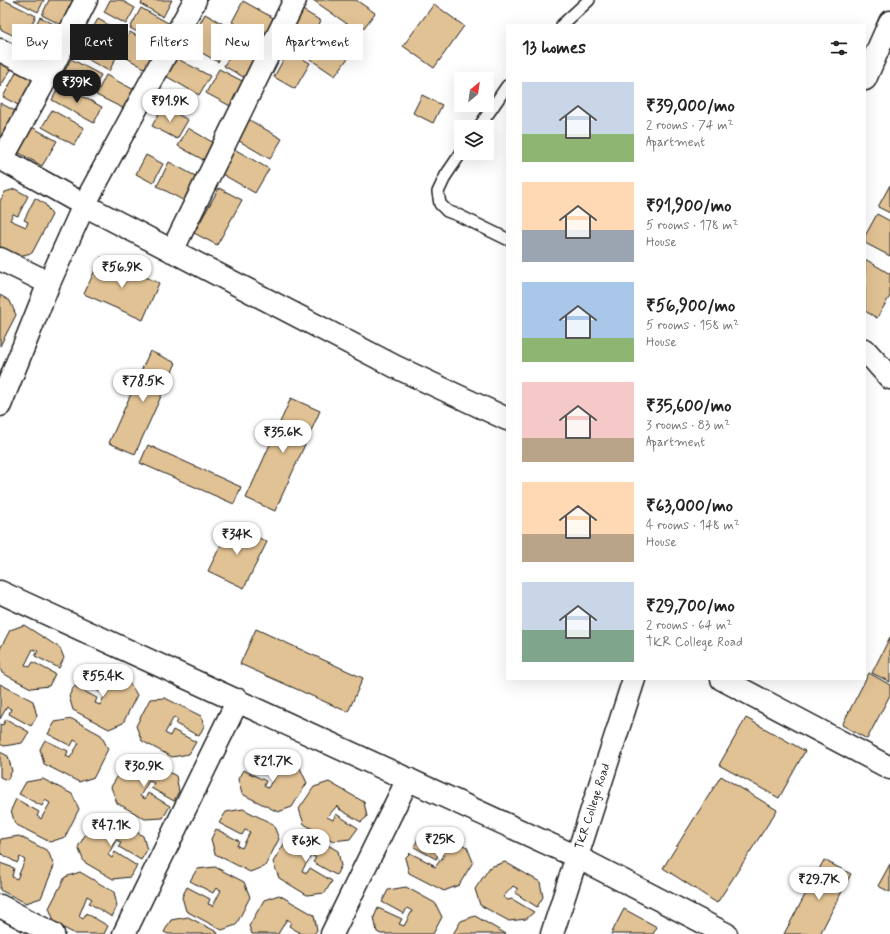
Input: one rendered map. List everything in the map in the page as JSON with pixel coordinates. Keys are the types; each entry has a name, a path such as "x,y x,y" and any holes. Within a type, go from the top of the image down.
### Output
{"street":[{"path":"86,0 48,75 1,158 84,206 396,367 506,418"},
{"path":"3,391 84,206 195,0"},
{"path":"172,251 295,0"},
{"path":"866,77 890,22"},
{"path":"0,50 48,75"},
{"path":"0,259 49,283"},
{"path":"866,351 890,378"},
{"path":"0,592 408,778 577,857 726,934"},
{"name":"TKR College Road","path":"552,934 634,680"},
{"path":"724,680 890,768"},
{"path":"124,934 238,700"},
{"path":"332,934 408,778"},
{"path":"0,906 26,928 53,934"}],"lane":[{"path":"563,24 589,0"},
{"path":"484,120 506,87"},
{"path":"456,160 446,175 438,192 440,204 447,211 506,238"}],"building":[{"path":"0,0 4,0 36,16 32,24 12,24 12,35 0,29"},
{"path":"14,0 44,0 38,12"},
{"path":"49,0 81,0 67,28 62,24 42,15"},
{"path":"110,0 121,0 135,8 126,24 104,12"},
{"path":"143,0 172,0 163,17 141,4"},
{"path":"313,0 356,0 375,13 363,29 363,24 347,24"},
{"path":"243,1 277,20 275,24 272,24 272,30 266,41 264,40 264,24 236,24 232,22"},
{"path":"434,4 464,26 434,68 403,46"},
{"path":"296,6 321,21 319,24 286,24"},
{"path":"141,8 170,24 136,24 136,31 130,28"},
{"path":"205,14 223,24 211,24 211,58 203,54 203,24 200,24"},
{"path":"40,17 53,24 36,24"},
{"path":"98,19 107,24 95,24"},
{"path":"62,28 65,30 62,35"},
{"path":"130,32 136,35 136,60 151,60 146,69 128,59 128,36"},
{"path":"70,60 101,75 90,96 60,80"},
{"path":"89,60 115,60 109,71"},
{"path":"172,60 180,60 210,76 199,95 164,75"},
{"path":"227,60 257,60 247,79 224,66"},
{"path":"283,60 304,60 310,63 295,89 274,77"},
{"path":"311,60 347,60 335,76"},
{"path":"0,61 12,68 0,87"},
{"path":"18,69 35,78 20,106 3,97"},
{"path":"219,69 248,84 234,108 206,93"},
{"path":"106,75 140,93 131,112 96,95"},
{"path":"60,84 102,107 94,123 52,100"},
{"path":"422,95 442,105 433,123 413,113"},
{"path":"0,103 23,115 0,144"},
{"path":"163,106 188,120 177,139 152,126"},
{"path":"52,110 84,128 74,145 42,127"},
{"path":"241,115 282,139 270,159 229,135"},
{"path":"30,126 57,141 42,166 16,151"},
{"path":"188,128 219,146 209,163 178,146"},
{"path":"229,146 269,169 255,193 215,170"},
{"path":"146,155 163,164 153,183 136,174"},
{"path":"169,162 201,179 188,203 157,186"},
{"path":"890,185 890,213 878,207"},
{"path":"219,188 242,200 217,245 194,233"},
{"path":"15,189 28,196 18,216 13,214 10,220 26,227 28,222 24,220 35,198 45,204 52,215 32,253 18,256 0,248 0,201 5,192"},
{"path":"877,214 890,221 890,256 866,244 866,234"},
{"path":"101,257 159,283 143,320 84,294"},
{"path":"866,260 890,274 890,296 877,318 866,312"},
{"path":"0,295 10,301 16,315 0,346"},
{"path":"150,351 176,363 135,454 109,443"},
{"path":"291,398 320,411 275,511 246,498"},
{"path":"148,445 241,487 234,504 140,463"},
{"path":"231,524 267,542 244,588 208,571"},
{"path":"24,625 60,648 64,658 59,668 35,656 38,651 33,649 25,665 30,667 33,662 55,674 49,686 31,688 2,673 0,668 0,649 10,630"},
{"path":"256,629 363,678 348,712 240,664"},
{"path":"890,637 890,682 872,673"},
{"path":"84,668 102,670 131,685 137,695 123,723 109,729 73,710 69,696 74,686 97,698 95,703 100,705 108,689 103,686 100,692 77,680"},
{"path":"869,673 890,685 890,695 867,739 842,725"},
{"path":"0,684 33,701 37,716 31,726 9,714 11,709 7,707 0,719"},
{"path":"165,698 201,716 204,726 199,736 176,724 178,720 174,717 165,733 170,736 173,730 196,742 189,754 172,757 142,741 136,726 150,699"},
{"path":"746,718 805,751 779,798 719,765"},
{"path":"6,719 29,732 22,743 4,746 0,744 0,724 3,725"},
{"path":"72,719 101,735 108,749 94,777 79,782 44,764 40,749 45,740 68,751 66,756 70,758 79,743 74,740 71,746 48,734 55,722"},
{"path":"0,752 8,756 12,771 7,780 0,777"},
{"path":"271,753 300,768 307,783 292,807 278,812 242,794 238,779 243,770 266,781 264,786 268,788 277,772 272,770 269,775 246,763 253,756"},
{"path":"141,756 176,776 179,791 174,801 151,788 154,783 149,781 140,796 145,799 148,793 170,806 163,818 145,819 117,803 111,787 127,761"},
{"path":"721,776 777,810 717,903 663,868"},
{"path":"43,779 72,794 79,809 65,837 50,842 15,824 11,810 16,799 39,812 37,816 41,819 50,803 45,800 42,806 19,794 26,782"},
{"path":"329,782 364,802 367,817 361,822 339,809 341,809 337,806 327,817 333,820 336,814 358,828 350,839 333,841 304,824 299,809 314,787"},
{"path":"243,809 273,824 279,839 265,866 250,872 215,854 211,839 216,829 239,841 237,846 242,848 250,832 245,830 242,835 219,823 226,812"},
{"path":"109,815 143,836 147,850 141,860 119,847 121,842 116,840 108,855 112,858 115,852 137,866 130,877 113,879 84,862 78,847 94,820"},
{"path":"304,831 338,851 341,866 336,875 313,862 316,858 311,855 302,871 307,873 310,868 332,881 325,893 307,895 279,878 273,862 289,836"},
{"path":"438,832 467,847 473,862 459,885 444,891 409,873 405,858 410,853 434,865 431,865 435,867 444,856 439,853 436,859 414,847 420,835"},
{"path":"19,836 48,851 54,866 41,898 26,903 0,890 0,863 14,868 12,877 17,879 25,860 20,857 17,863 0,853 0,841 1,839"},
{"path":"824,860 851,874 820,934 784,934"},
{"path":"505,862 540,882 543,897 537,907 515,893 518,889 513,886 503,897 508,900 512,899 534,912 526,919 509,921 480,905 475,889 490,867"},
{"path":"890,864 890,892 878,886"},
{"path":"215,867 244,882 250,897 236,925 222,930 186,911 182,897 187,887 210,899 208,904 213,906 221,890 216,888 213,893 190,881 197,869"},
{"path":"80,872 114,892 117,906 112,917 89,903 92,899 87,896 79,916 83,919 86,913 108,926 104,934 75,934 55,923 49,908 65,877"},
{"path":"406,887 435,903 442,917 433,934 381,934 377,932 374,917 378,908 402,919 399,924 404,926 412,911 407,908 404,914 382,902 388,890"},
{"path":"279,895 314,915 317,930 314,934 302,934 289,926 291,922 287,919 278,934 252,934 249,926 264,900"},
{"path":"624,909 657,927 653,934 611,934"},
{"path":"475,916 506,934 453,934 461,921"},
{"path":"188,917 217,932 218,934 168,934 164,932 171,920"}]}
